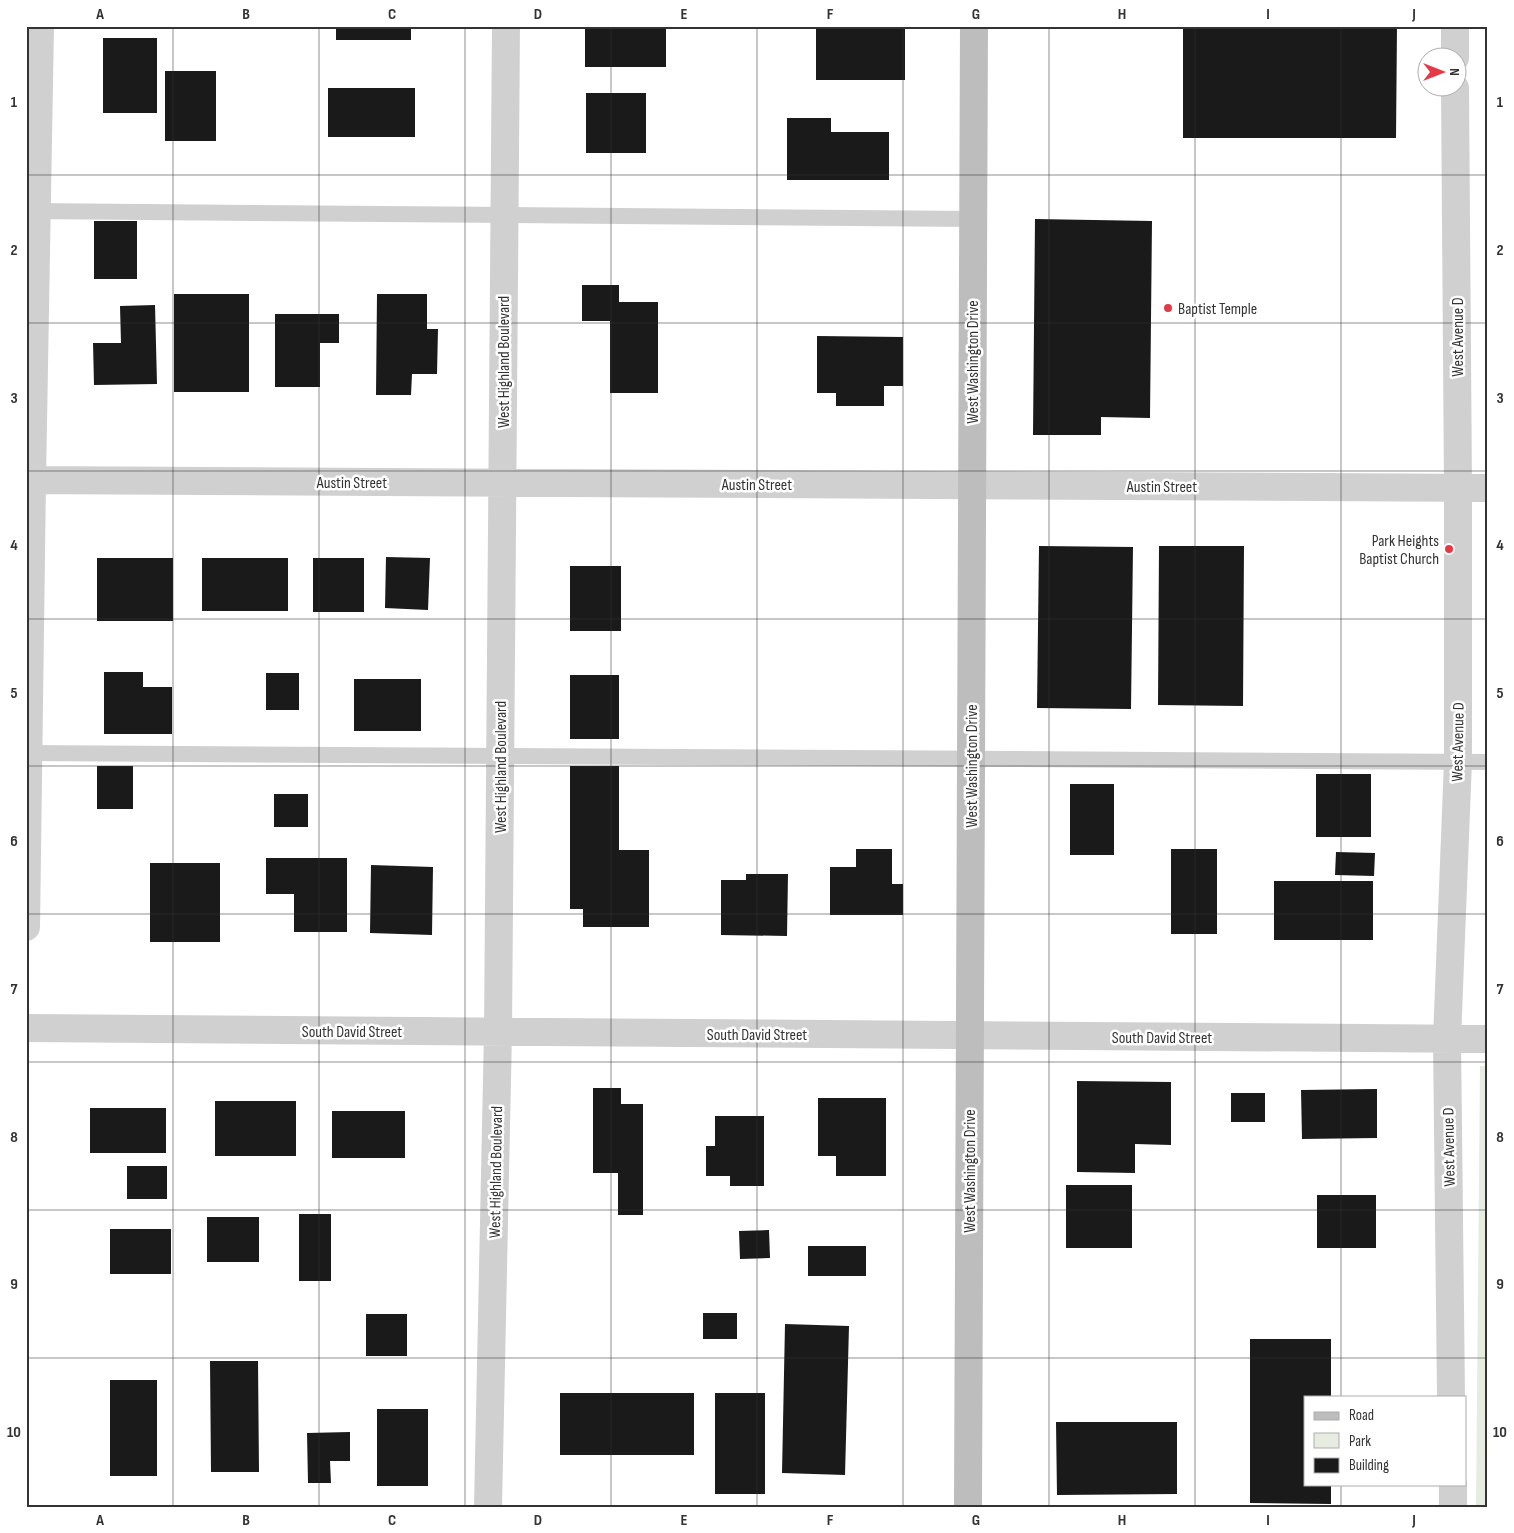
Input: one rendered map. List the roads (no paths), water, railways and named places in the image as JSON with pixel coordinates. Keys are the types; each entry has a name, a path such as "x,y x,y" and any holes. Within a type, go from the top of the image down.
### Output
{"street":[{"path":"26,927 31,211 40,26"},
{"name":"West Highland Boulevard","path":"488,1507 498,1032 506,26"},
{"name":"West Washington Drive","path":"968,1507 974,26"},
{"path":"1454,26 1455,48"},
{"name":"West Avenue D","path":"1451,1396 1447,1039 1458,761 1455,98"},
{"name":"Austin Street","path":"29,480 1488,488"},
{"name":"South David Street","path":"26,1028 1488,1039"},
{"path":"1452,1486 1453,1507"}],"lane":[{"path":"31,211 973,220"},
{"path":"27,753 1488,762"}],"place":[{"name":"Baptist Temple","path":"1168,308"},
{"name":"Park Heights Baptist Church","path":"1449,549"}]}
